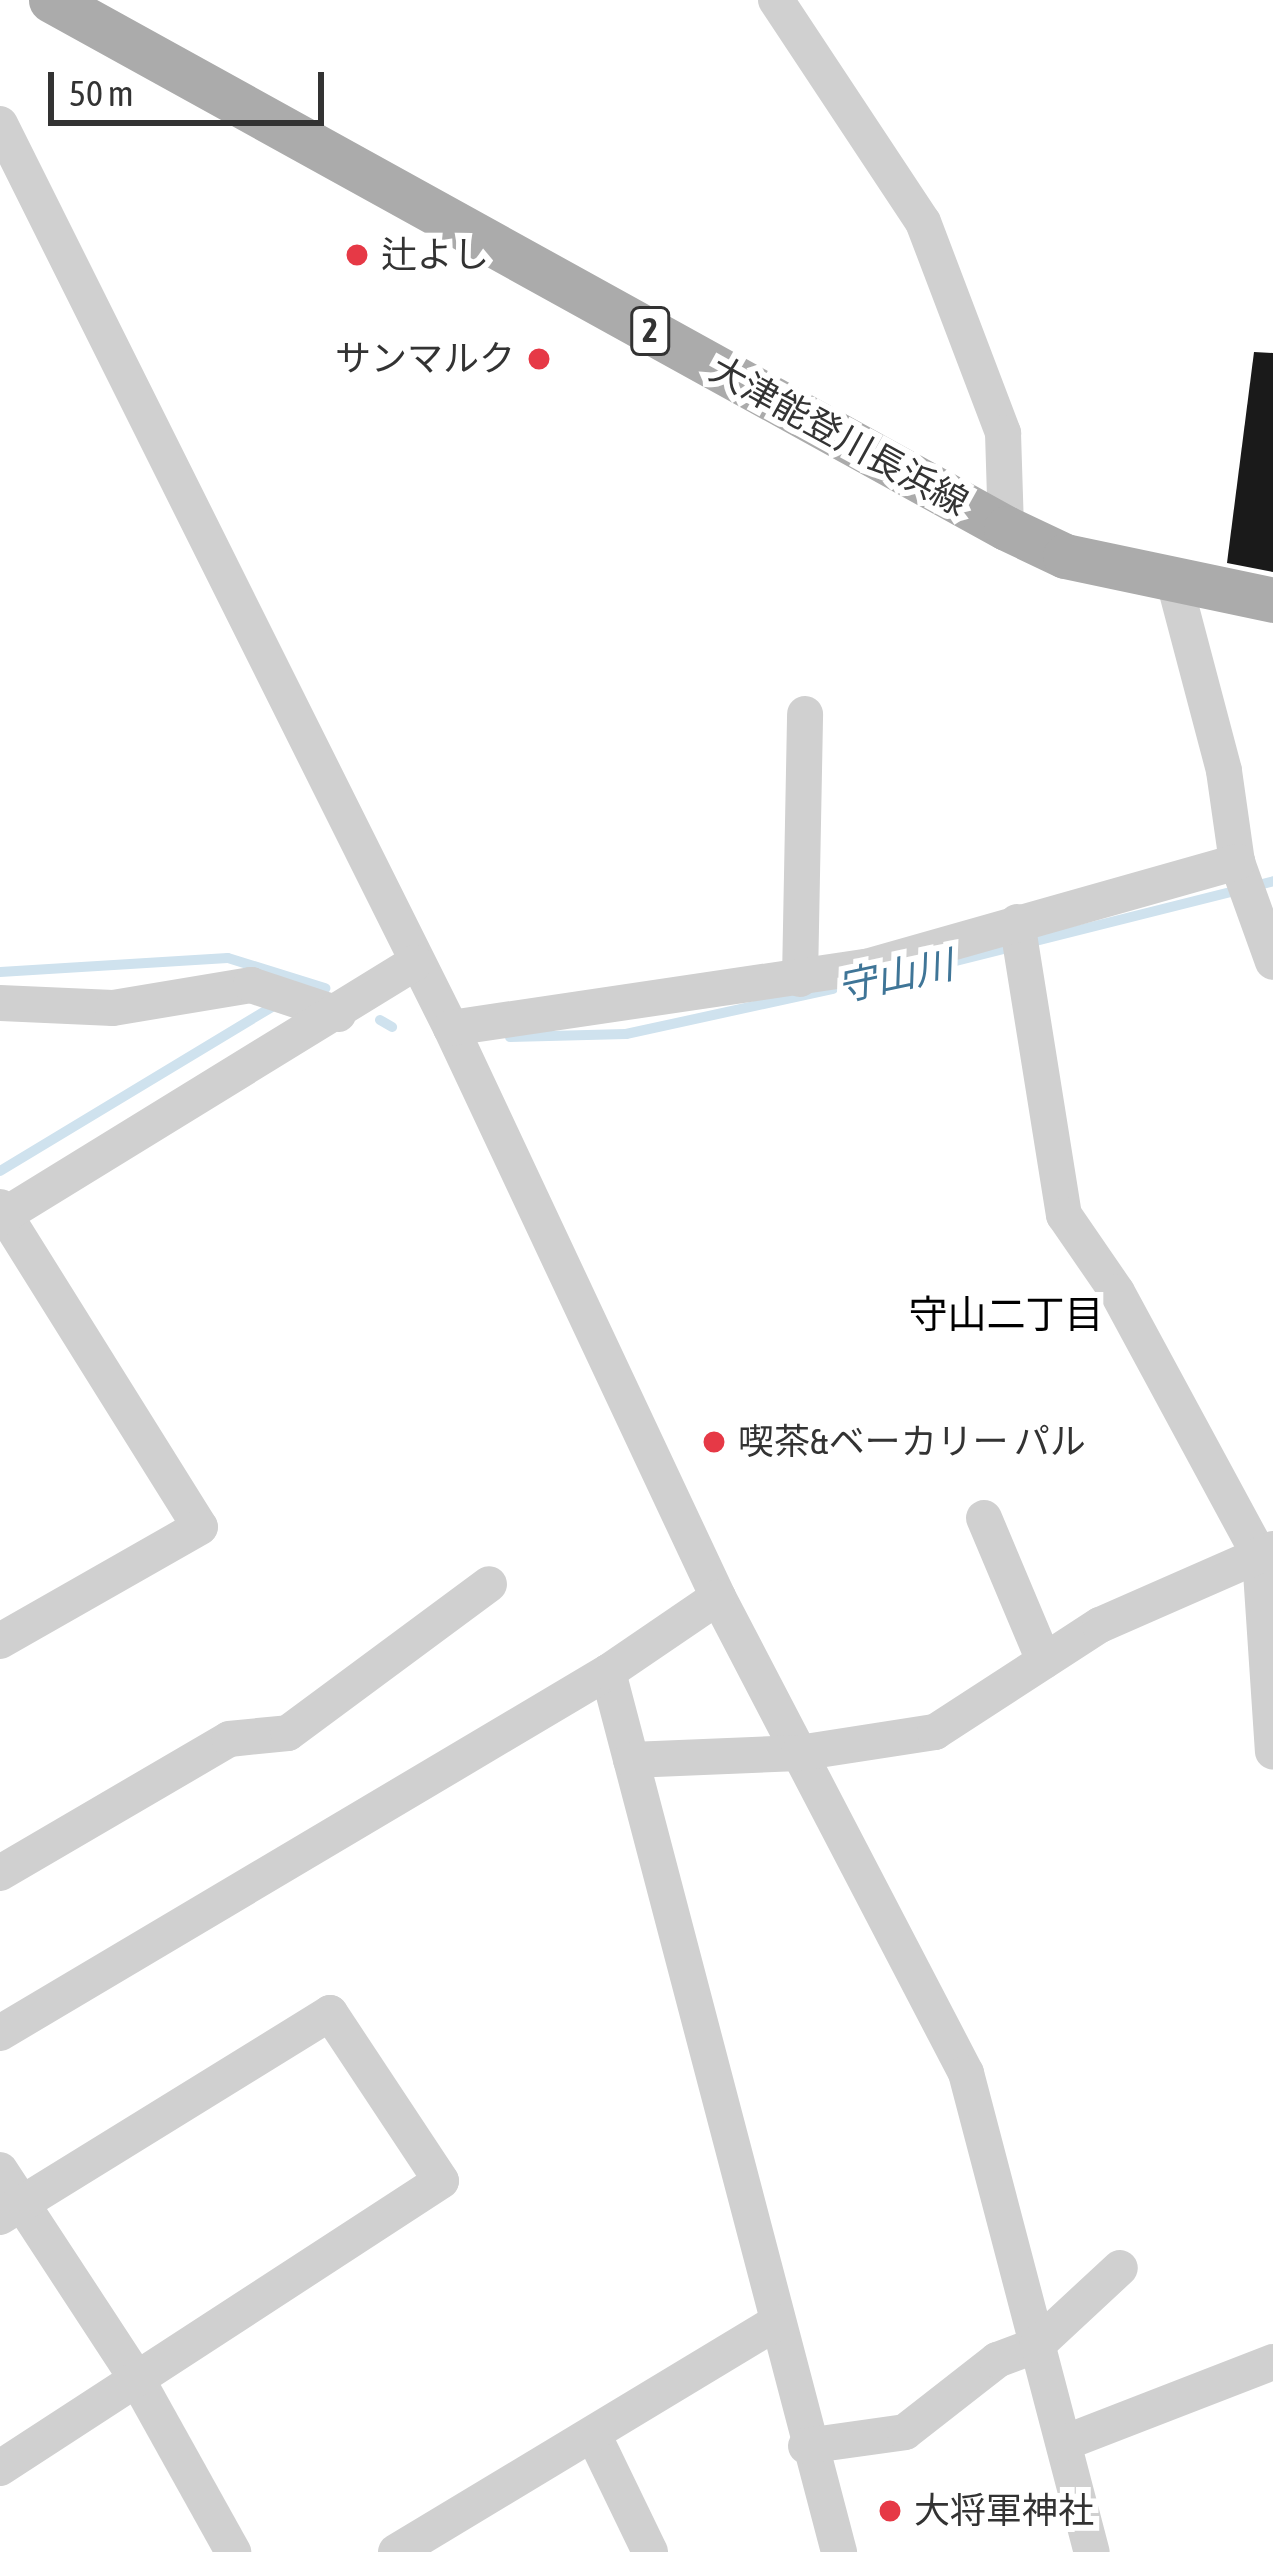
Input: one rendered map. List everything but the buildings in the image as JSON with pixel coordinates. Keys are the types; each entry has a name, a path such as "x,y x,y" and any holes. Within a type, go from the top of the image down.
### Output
{"main road":[{"name":"大津能登川長浜線","path":"51,0 1006,528 1065,556 1175,585 1273,600"}],"street":[{"path":"776,0 923,222 1004,433 1006,528"},
{"path":"0,124 415,963 452,1028 718,1597 966,2073 1092,2552"},
{"path":"1175,585 1224,771 1242,876 1273,962"},
{"path":"800,979 805,714"},
{"path":"452,1028 800,979 1018,937 1242,876"},
{"path":"1018,937 1064,1215 1117,1292 1266,1553 1273,1752"},
{"path":"0,1641 200,1527 2,1213 338,1014 415,963"},
{"path":"0,1003 112,1008 251,986 338,1014"},
{"path":"984,1518 1044,1661"},
{"path":"631,1760 799,1754 935,1732 1100,1625 1266,1553"},
{"path":"0,1873 229,1739 287,1733 489,1584"},
{"path":"0,2033 608,1672 718,1597"},
{"path":"608,1672 806,2446 839,2552"},
{"path":"0,2468 441,2181 330,2013 10,2211"},
{"path":"0,2170 10,2211 138,2381 233,2552"},
{"path":"806,2446 904,2432 997,2360 1037,2345 1120,2268"},
{"path":"395,2552 442,2542 593,2434 777,2322"},
{"path":"1064,2443 1273,2362"},
{"path":"593,2434 650,2552"}],"waterway":[{"name":"守山川","path":"904,974 1273,881"},
{"name":"守山川","path":"0,972 228,958 325,988"},
{"name":"守山川","path":"510,1037 626,1034 833,989"},
{"path":"0,1171 280,1002"},
{"name":"守山川","path":"380,1020 392,1027"}],"place":[{"name":"辻よし","path":"357,255"},
{"name":"サンマルク","path":"539,359"},
{"name":"喫茶&ベーカリー パル","path":"714,1442"},
{"name":"大将軍神社","path":"890,2511"}],"district":[{"name":"守山二丁目","path":"1006,1314"}]}
